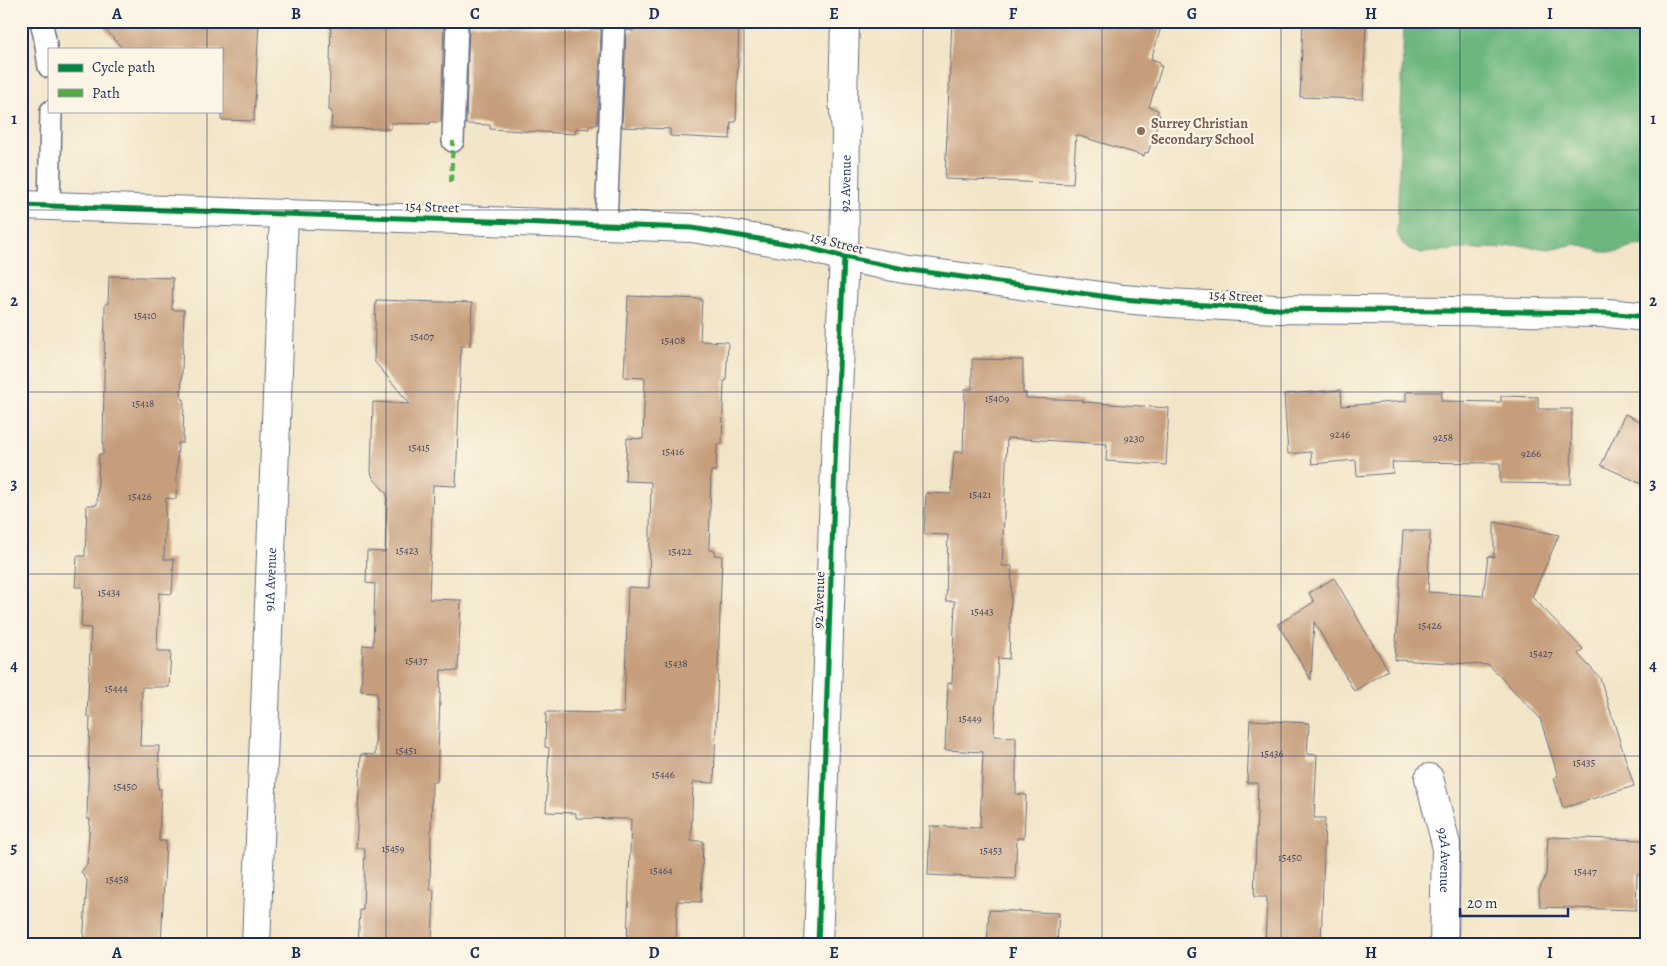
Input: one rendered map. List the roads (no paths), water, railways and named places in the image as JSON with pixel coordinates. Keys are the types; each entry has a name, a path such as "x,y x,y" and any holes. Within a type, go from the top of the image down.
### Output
{"street":[{"name":"92 Avenue","path":"818,945 844,257 846,133 843,99 846,21"},
{"name":"154 Street","path":"21,206 284,213 692,228 801,246 844,257 914,270 1123,299 1276,309 1608,313 1646,317"},
{"name":"91A Avenue","path":"256,945 284,213"},
{"name":"92A Avenue","path":"1429,778 1446,844 1444,945"}],"lane":[{"path":"41,21 48,59"},
{"path":"453,140 457,21"},
{"path":"606,225 614,21"},
{"path":"49,207 51,112"}],"place":[{"name":"Surrey Christian Secondary School","path":"1141,131"}]}
